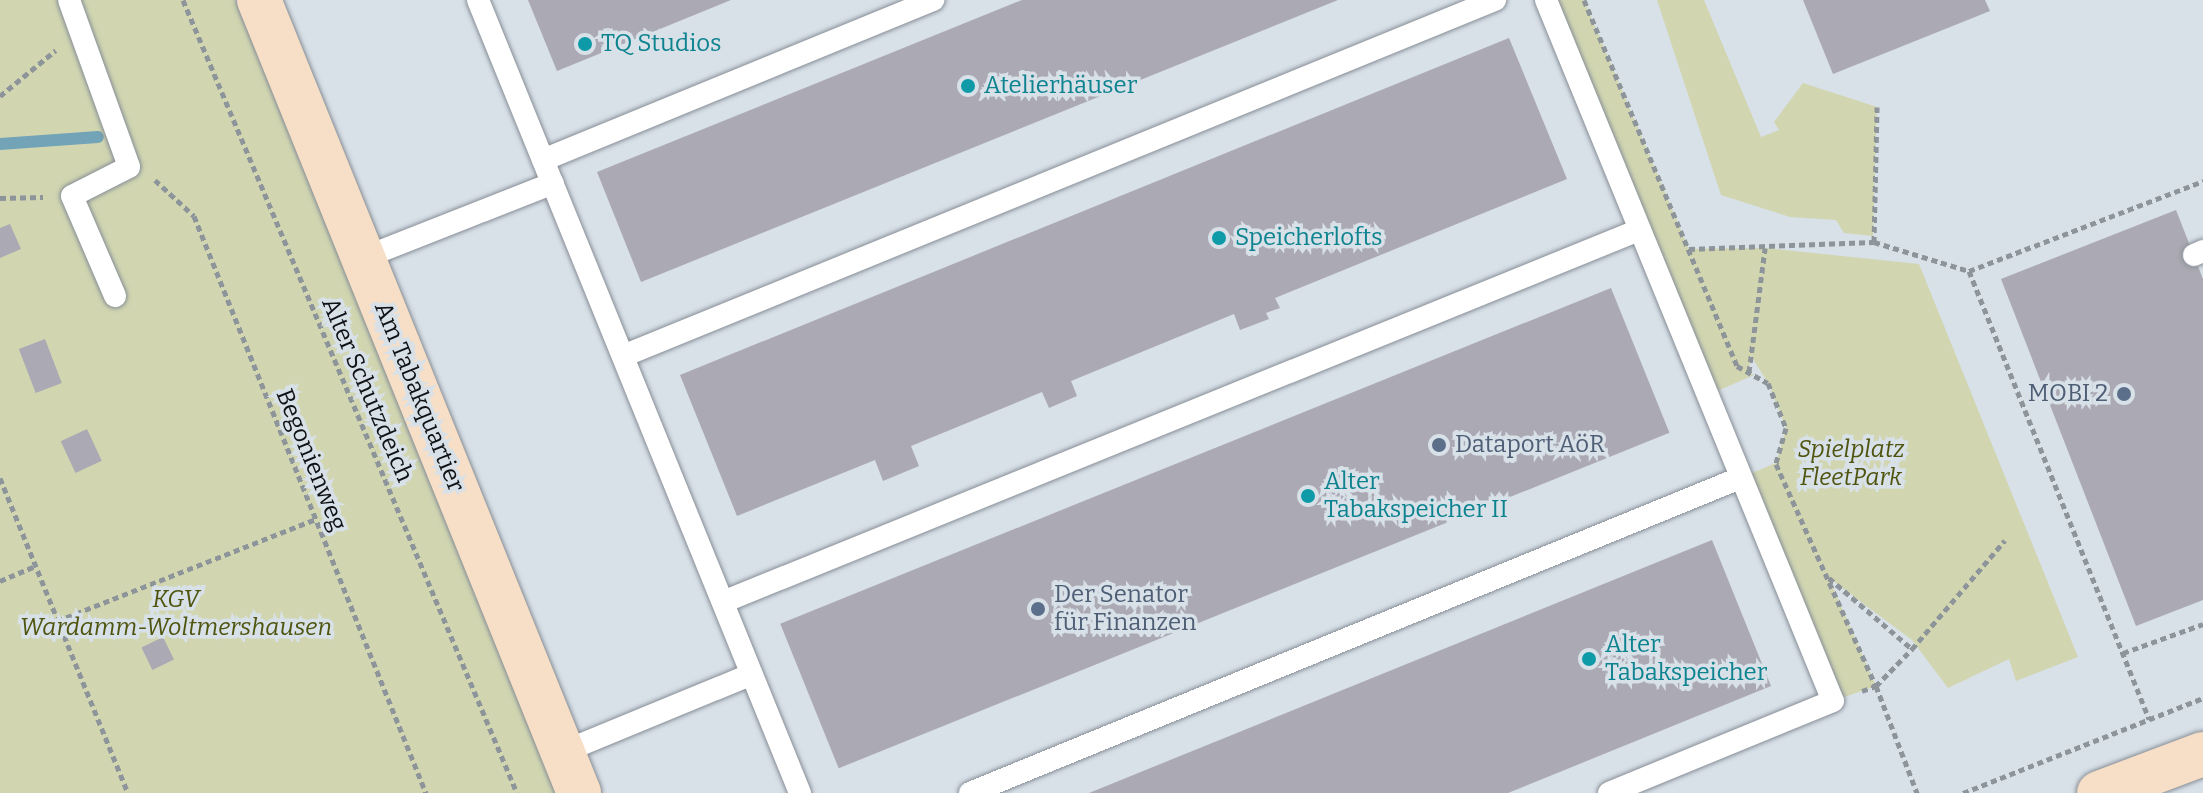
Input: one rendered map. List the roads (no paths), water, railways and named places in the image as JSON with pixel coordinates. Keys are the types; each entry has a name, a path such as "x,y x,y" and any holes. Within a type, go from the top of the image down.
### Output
{"street":[{"name":"Am Tabakquartier","path":"259,0 579,793"},
{"path":"2099,793 2203,754"}],"lane":[{"path":"69,0 129,167 72,196 115,296"},
{"path":"478,0 800,793"},
{"path":"543,160 933,0"},
{"path":"623,356 1495,0"},
{"path":"1546,0 1833,701 1609,793"},
{"path":"363,258 553,183"},
{"path":"723,602 1639,230"},
{"path":"970,793 1740,478"},
{"path":"563,752 752,674"}],"waterway":[{"path":"0,144 98,137"}],"place":[{"name":"TQ Studios","path":"585,44"},
{"name":"Atelierhäuser","path":"968,86"},
{"name":"Speicherlofts","path":"1219,238"},
{"name":"MOBI 2","path":"2124,394"},
{"name":"Dataport AöR","path":"1439,445"},
{"name":"Alter Tabakspeicher II","path":"1308,496"},
{"name":"Der Senator für Finanzen","path":"1038,609"},
{"name":"Alter Tabakspeicher","path":"1589,659"}],"park label":[{"name":"Spielplatz FleetPark","path":"1851,464"},
{"name":"KGV Wardamm-Woltmershausen","path":"176,614"}]}
